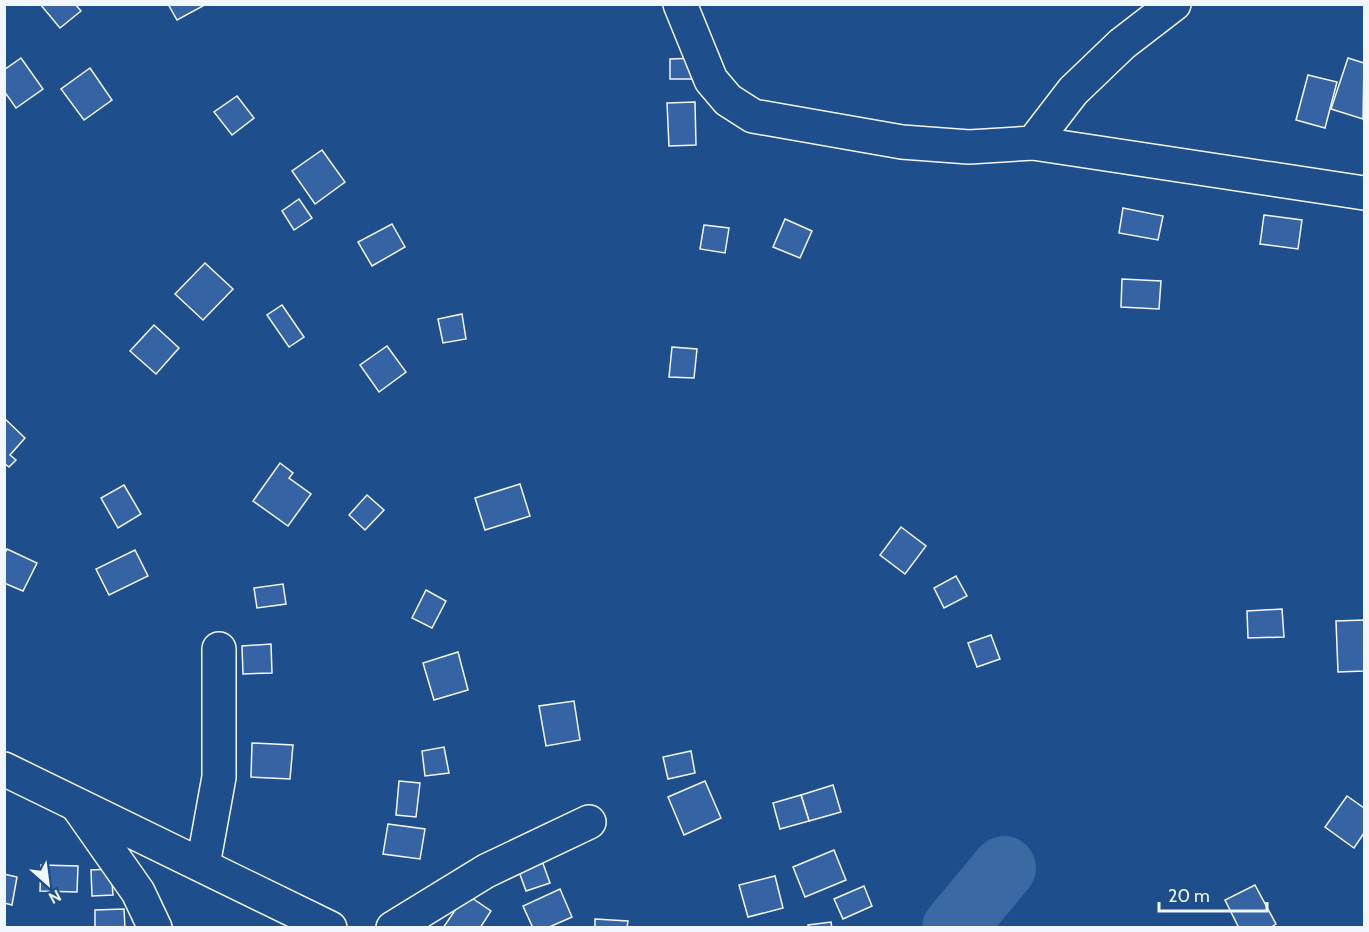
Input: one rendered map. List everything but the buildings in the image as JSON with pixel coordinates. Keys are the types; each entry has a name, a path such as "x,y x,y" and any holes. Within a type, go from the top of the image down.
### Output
{"street":[{"path":"680,4 711,80 728,100 753,116 902,142 969,147 1033,143 1365,193"},
{"path":"1033,143 1072,91 1122,44 1174,4"},
{"path":"203,865 219,777 219,649"},
{"path":"4,769 330,927"},
{"path":"77,805 138,892 155,927"},
{"path":"393,927 486,871 589,822"}],"waterway":[{"path":"954,928 1004,868"}]}
